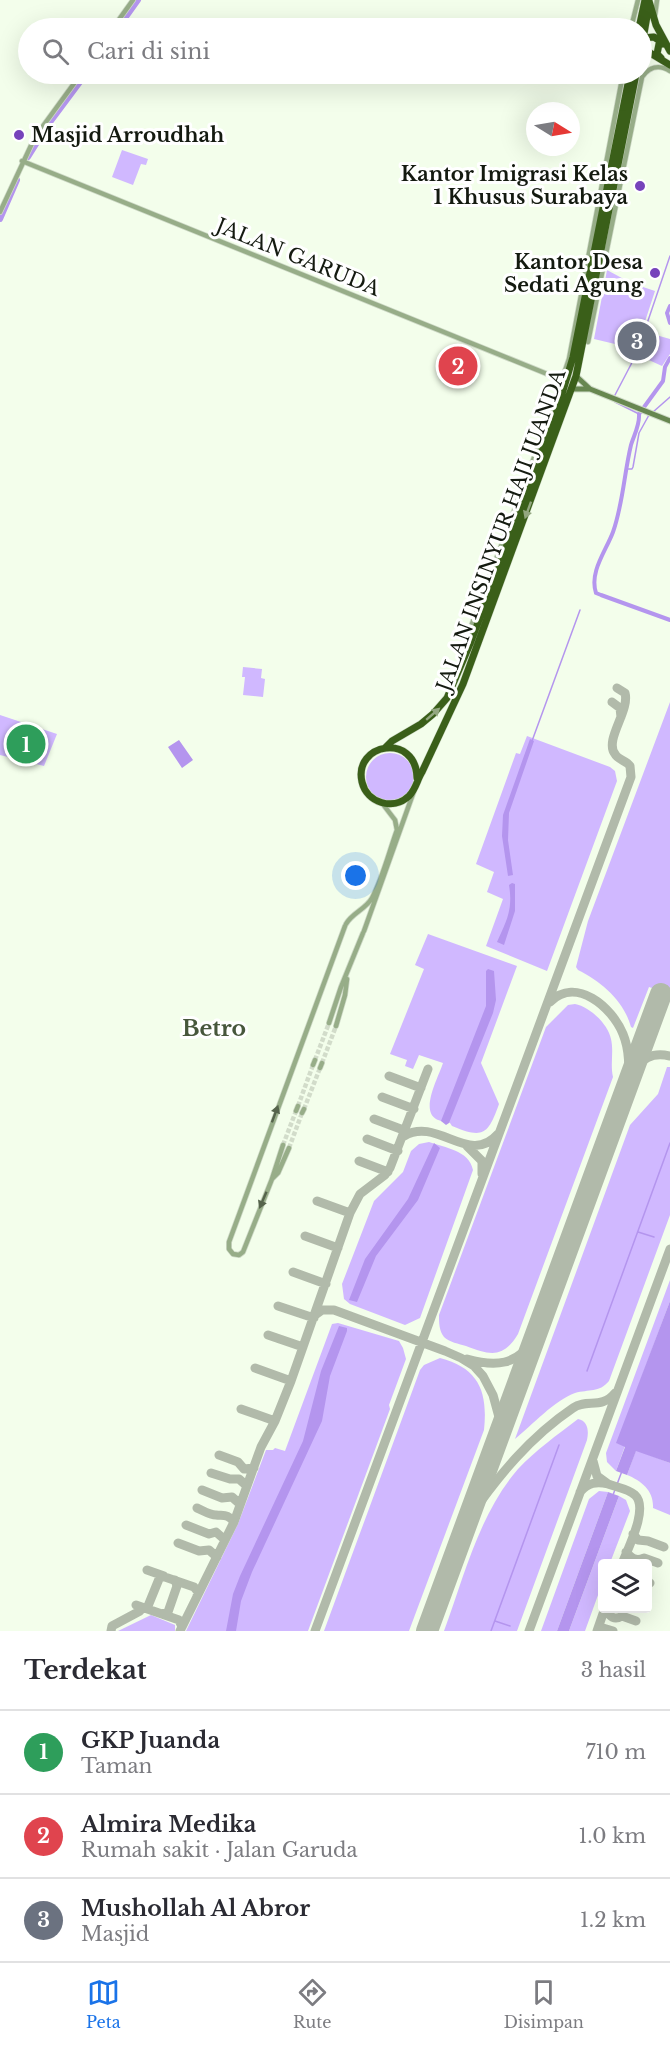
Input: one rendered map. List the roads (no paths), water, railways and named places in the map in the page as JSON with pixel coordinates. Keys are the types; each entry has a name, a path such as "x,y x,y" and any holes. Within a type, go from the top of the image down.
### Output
{"highway":[{"path":"643,18 650,0"},
{"path":"647,18 650,0"},
{"path":"650,0 656,25 668,47"},
{"path":"652,38 668,47"},
{"path":"668,47 659,44 656,52 670,65"},
{"path":"652,50 670,65"},
{"name":"JALAN INSINYUR HAJI JUANDA","path":"417,778 423,772 454,706 480,628 576,376 590,286 594,236 627,84"},
{"name":"JALAN INSINYUR HAJI JUANDA","path":"536,477 590,286 628,128 635,84"},
{"name":"JALAN INSINYUR HAJI JUANDA","path":"386,748 392,741 421,724 444,702 470,644 480,628"},
{"path":"386,748 398,749 409,755 416,765 417,778 414,789 400,802 382,803 367,793 362,783 364,763 371,754 386,748"}],"main road":[{"path":"576,376 590,389 670,421"},
{"path":"572,389 590,389"}],"street":[{"path":"120,18 133,0"},
{"path":"634,18 638,0"},
{"path":"650,0 668,47"},
{"name":"JALAN INSINYUR HAJI JUANDA","path":"652,69 661,67 670,71"},
{"path":"0,212 25,163 35,137 74,84"},
{"name":"JALAN INSINYUR HAJI JUANDA","path":"619,114 622,84"},
{"name":"JALAN INSINYUR HAJI JUANDA","path":"588,342 628,128 640,84"},
{"name":"JALAN GARUDA","path":"25,163 562,380"},
{"name":"JALAN INSINYUR HAJI JUANDA","path":"470,644 469,632 554,413 562,380 571,358 594,236"},
{"path":"329,1023 412,801 414,789"},
{"path":"283,1146 243,1252 239,1255 233,1254 229,1249 229,1242 345,925 350,917 360,911 373,896 397,830 395,820 382,803"},
{"path":"336,1026 345,995 347,976"},
{"path":"272,1179 278,1173 289,1148"}],"waterway":[{"path":"125,18 138,0"},
{"path":"28,157 79,84"},
{"path":"0,219 17,180"},
{"path":"615,395 637,353 670,256"},
{"path":"670,306 667,313 670,323"},
{"path":"670,358 665,367 663,381 639,414 616,521 596,569 594,585 596,593 670,620"},
{"path":"653,412 670,397"},
{"path":"615,402 639,414"},
{"path":"626,469 633,467 639,433 649,415"},
{"path":"532,741 580,610"},
{"path":"587,1371 670,1143"},
{"path":"638,1232 654,1237"},
{"path":"491,1631 559,1445"},
{"path":"613,1495 622,1471"},
{"path":"495,1621 510,1626"}],"tunnel":[{"path":"315,1060 329,1023"},
{"path":"322,1063 336,1026"},
{"path":"298,1106 313,1065"},
{"path":"304,1109 320,1068"},
{"path":"283,1145 296,1111"},
{"path":"289,1148 302,1113"}],"place":[{"name":"Masjid Arroudhah","path":"19,135"},
{"name":"Kantor Imigrasi Kelas 1 Khusus Surabaya","path":"640,186"},
{"name":"Kantor Desa Sedati Agung","path":"655,273"},
{"name":"Mushollah Al Abror","path":"637,341"},
{"name":"Almira Medika","path":"458,366"},
{"name":"GKP Juanda","path":"26,744"}],"district":[{"name":"Betro","path":"214,1028"}]}
